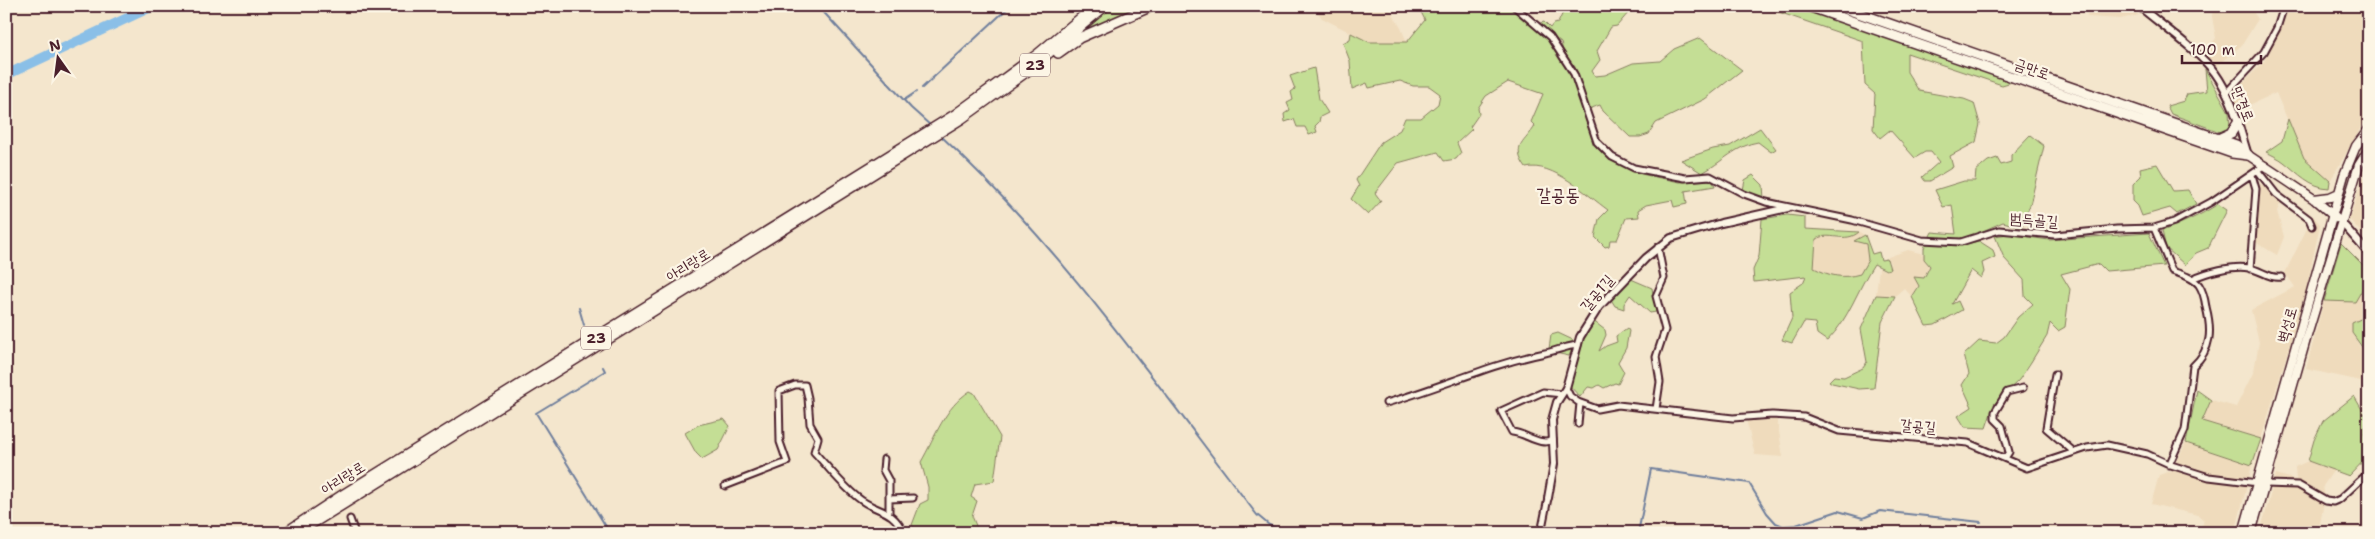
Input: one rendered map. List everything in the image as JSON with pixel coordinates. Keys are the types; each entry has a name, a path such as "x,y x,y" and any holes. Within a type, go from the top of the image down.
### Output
{"highway":[{"path":"1078,21 1079,15 1086,6"},
{"name":"아리랑로","path":"958,117 1095,6"},
{"name":"아리랑로","path":"297,533 958,117 1048,55 1105,6"},
{"path":"1048,55 1055,55 1079,38 1152,6"},
{"name":"금만로","path":"1808,6 2232,153 2248,155"},
{"name":"금만로","path":"1838,6 2236,145 2248,155"},
{"path":"2217,139 2231,134 2238,122"},
{"name":"아리랑로","path":"285,533 344,494 912,147"}],"main road":[{"name":"벽성로","path":"2252,533 2261,483 2344,175 2356,146 2369,128"},
{"name":"벽성로","path":"2243,533 2261,483 2359,165 2369,149"},
{"name":"금만로","path":"2248,155 2314,199 2342,223"},
{"path":"2314,199 2330,198 2339,193"}],"street":[{"name":"범득골길","path":"1514,6 1550,37 1574,74 1598,142 1612,157 1634,168 1685,178 1710,176 1744,194 1788,208 1852,220 1922,240 1961,242 1999,230 2055,236 2117,229 2154,228 2174,222 2211,202 2265,165"},
{"name":"만경로","path":"2139,6 2214,71 2226,92 2248,155"},
{"path":"2226,92 2264,52 2277,28 2284,6"},
{"path":"2258,171 2276,194 2309,219 2312,226"},
{"path":"2250,269 2249,259 2254,230 2256,189 2252,175"},
{"name":"갈공1길","path":"1548,498 1554,464 1552,420 1557,402 1564,391 1580,337 1599,307 1658,247 1671,238 1788,208"},
{"name":"금만로","path":"2342,223 2369,254"},
{"path":"2154,228 2172,271 2192,279 2198,284 2204,297 2210,323 2210,343 2201,359 2193,366 2185,430 2169,464"},
{"path":"1656,409 1660,382 1656,357 1664,330 1656,296 1664,278 1658,247"},
{"path":"2192,279 2208,272 2250,269 2266,276 2282,277"},
{"path":"1386,403 1449,384 1470,373 1500,363 1578,345"},
{"path":"2055,374 2046,428 2074,452"},
{"path":"724,486 787,462 780,442 779,390 795,385 805,385 810,424 818,438 814,452 856,497 873,508 888,512 904,533"},
{"path":"2005,458 2009,452 2002,426 1995,419 1994,412 2007,392 2023,388"},
{"path":"1553,440 1543,442 1522,433 1512,432 1501,411 1544,392 1564,391 1580,403 1578,424"},
{"name":"갈공길","path":"1580,403 1597,408 1618,404 1733,418 1772,415 1804,417 1839,431 1968,443 2027,468 2074,452 2107,445 2147,454 2169,464 2209,477 2298,485 2326,501 2334,502 2340,499 2369,472"},
{"path":"884,459 883,470 889,481 888,512"},
{"path":"889,500 914,498"},
{"path":"1541,533 1548,498"},
{"path":"350,520 355,533"}],"shaded area":[{"path":"1313,6 1388,6 1407,42 1369,42 1322,18"},
{"path":"2083,6 2128,6 2139,15 2120,19 2088,17"},
{"path":"2213,6 2249,6 2258,19 2242,45 2216,66 2205,53 2216,38 2212,17"},
{"path":"2286,6 2369,6 2369,118 2363,124 2330,181 2304,158 2276,93 2238,110 2233,92 2264,62"},
{"path":"2369,162 2369,241 2349,219"},
{"path":"2250,181 2275,189 2284,196 2277,211 2284,237 2277,255 2255,242 2259,199"},
{"path":"2313,216 2320,224 2306,291 2261,439 2202,421 2211,400 2236,407 2254,371 2259,342 2251,310 2295,287 2285,273"},
{"path":"1859,232 1865,235 1855,241 1866,244 1868,260 1860,274 1848,277 1831,276 1814,268 1816,239 1821,236 1844,239"},
{"path":"1908,250 1924,254 1924,259 1930,266 1912,297 1904,288 1895,296 1876,295 1879,268 1886,270 1890,263 1887,259 1888,257"},
{"path":"2369,278 2369,315 2352,324 2352,333 2366,357 2361,381 2306,369 2324,301 2354,302"},
{"path":"1746,419 1777,419 1783,457 1755,455"},
{"path":"2186,443 2252,465 2235,533 2200,533 2204,520 2198,515 2151,504 2159,475 2171,471"},
{"path":"2308,461 2334,470 2323,486 2325,497 2320,524 2294,526 2294,533 2260,533 2276,474 2296,480 2295,467"}],"green space":[{"path":"1113,6 1142,6 1086,30"},
{"path":"1418,6 1511,6 1549,41 1565,65 1574,82 1597,148 1641,174 1680,182 1712,180 1715,186 1685,191 1687,204 1674,207 1672,200 1646,205 1638,210 1639,217 1626,218 1617,240 1610,240 1609,246 1605,247 1595,237 1599,219 1608,210 1558,174 1536,167 1526,168 1521,161 1519,149 1535,126 1531,122 1543,94 1508,82 1486,96 1478,108 1479,114 1470,127 1472,129 1457,143 1461,153 1456,159 1444,161 1438,152 1398,163 1375,193 1381,201 1368,215 1351,199 1359,186 1356,180 1381,142 1400,130 1405,118 1421,118 1438,104 1440,94 1429,86 1413,86 1400,81 1369,88 1367,83 1352,89 1350,61 1343,43 1350,39 1351,33 1369,42 1407,42 1425,20"},
{"path":"1566,6 1625,6 1629,12 1617,26 1611,27 1597,51 1600,60 1592,71 1595,76 1605,75 1633,63 1660,61 1674,49 1700,38 1742,70 1705,99 1656,123 1649,134 1640,137 1630,137 1603,111 1600,105 1589,109 1575,67 1563,51 1561,43 1537,24 1544,22 1550,28 1553,24 1558,23"},
{"path":"1761,6 1794,6 2012,82 2002,85 1907,53 1907,72 1919,91 1964,99 1974,103 1980,124 1976,142 1950,156 1953,167 1930,181 1925,181 1922,177 1939,162 1931,152 1925,152 1915,158 1890,130 1880,138 1873,129 1875,94 1865,85 1863,41"},
{"path":"1314,68 1319,99 1328,113 1320,117 1319,122 1315,126 1317,132 1309,135 1305,127 1297,127 1294,119 1285,122 1284,114 1290,110 1287,103 1293,100 1291,92 1295,89 1290,76"},
{"path":"2205,69 2229,112 2230,128 2223,133 2171,114 2167,106 2184,101 2187,94 2207,91"},
{"path":"2288,119 2304,158 2330,181 2329,188 2310,182 2282,161 2266,152 2282,141"},
{"path":"1760,128 1776,149 1771,152 1758,142 1750,144 1736,150 1702,173 1681,160 1713,149 1730,146"},
{"path":"2030,135 2044,146 2030,205 2021,227 2003,222 1967,238 1970,243 1979,241 1993,250 1995,257 1982,263 1984,272 1981,278 1971,270 1952,304 1958,301 1962,310 1935,325 1926,326 1912,297 1919,286 1914,277 1924,278 1930,266 1924,259 1924,248 1932,232 1956,234 1952,205 1943,207 1935,190 1964,181 1975,181 1976,171 1988,161 1997,158 2001,165 2011,162 2011,155"},
{"path":"2157,164 2173,191 2188,190 2196,204 2177,214 2170,208 2142,216 2138,206 2133,201 2133,184 2141,176 2140,168"},
{"path":"1753,175 1763,185 1764,199 1743,190 1745,180"},
{"path":"2218,204 2227,210 2208,248 2196,253 2185,265 2166,248 2162,231 2198,216"},
{"path":"1787,215 1805,217 1805,229 1859,232 1848,237 1826,236 1816,239 1814,268 1820,271 1842,276 1860,274 1868,260 1866,244 1854,241 1865,235 1872,254 1879,252 1881,260 1887,259 1890,269 1886,270 1874,264 1847,314 1827,341 1817,334 1815,323 1804,322 1792,343 1782,340 1792,318 1790,292 1803,283 1806,276 1754,282 1753,270 1759,256 1762,219"},
{"path":"2149,233 2164,266 2106,271 2099,264 2061,274 2070,289 2065,327 2058,331 2050,323 2047,336 2019,380 1994,404 1986,428 1965,427 1958,416 1972,407 1962,385 1969,374 1964,355 1979,341 1996,343 2004,337 2018,317 2033,304 2025,296 2024,280 2004,258 1995,236 2008,234 2049,240"},
{"path":"2341,243 2369,271 2369,278 2355,302 2324,301"},
{"path":"1631,279 1652,288 1656,312 1650,313 1630,295 1624,304 1624,309 1615,306 1610,298 1625,281"},
{"path":"1876,295 1895,296 1882,322 1874,388 1859,389 1832,383 1829,381 1834,376 1844,377 1863,368 1867,362 1861,329"},
{"path":"2369,315 2369,357 2352,333 2352,323"},
{"path":"1592,320 1605,330 1606,335 1599,351 1617,342 1616,336 1627,328 1629,331 1626,348 1618,362 1624,372 1618,384 1615,383 1604,388 1599,385 1594,388 1588,387 1580,397 1569,385 1583,338"},
{"path":"1558,333 1573,340 1574,345 1569,356 1551,352 1549,349 1551,335"},
{"path":"2197,390 2211,400 2202,421 2261,439 2252,465 2186,443"},
{"path":"970,391 974,393 1000,437 994,481 975,484 971,497 977,501 972,516 979,533 919,533 912,525 920,504 928,500 928,487 921,462 947,414"},
{"path":"2354,396 2367,418 2364,434 2369,441 2369,455 2349,476 2308,461 2314,440 2323,421"},
{"path":"724,419 730,426 718,450 702,459 696,453 685,433 698,425"}],"waterway":[{"path":"6,75 153,6"},
{"path":"818,6 911,108 931,126"},
{"path":"922,88 1010,6"},
{"path":"904,100 916,92"},
{"path":"941,136 985,179 1068,271 1145,367 1257,515 1269,525 1288,533"},
{"path":"579,308 584,325"},
{"path":"603,367 605,371 536,413 610,533"},
{"path":"1638,533 1651,469 1749,483 1767,513 1776,523 1783,526 1796,525 1838,511 1863,518 1880,511 1981,522"}],"district":[{"name":"갈공동","path":"1558,195"}]}
